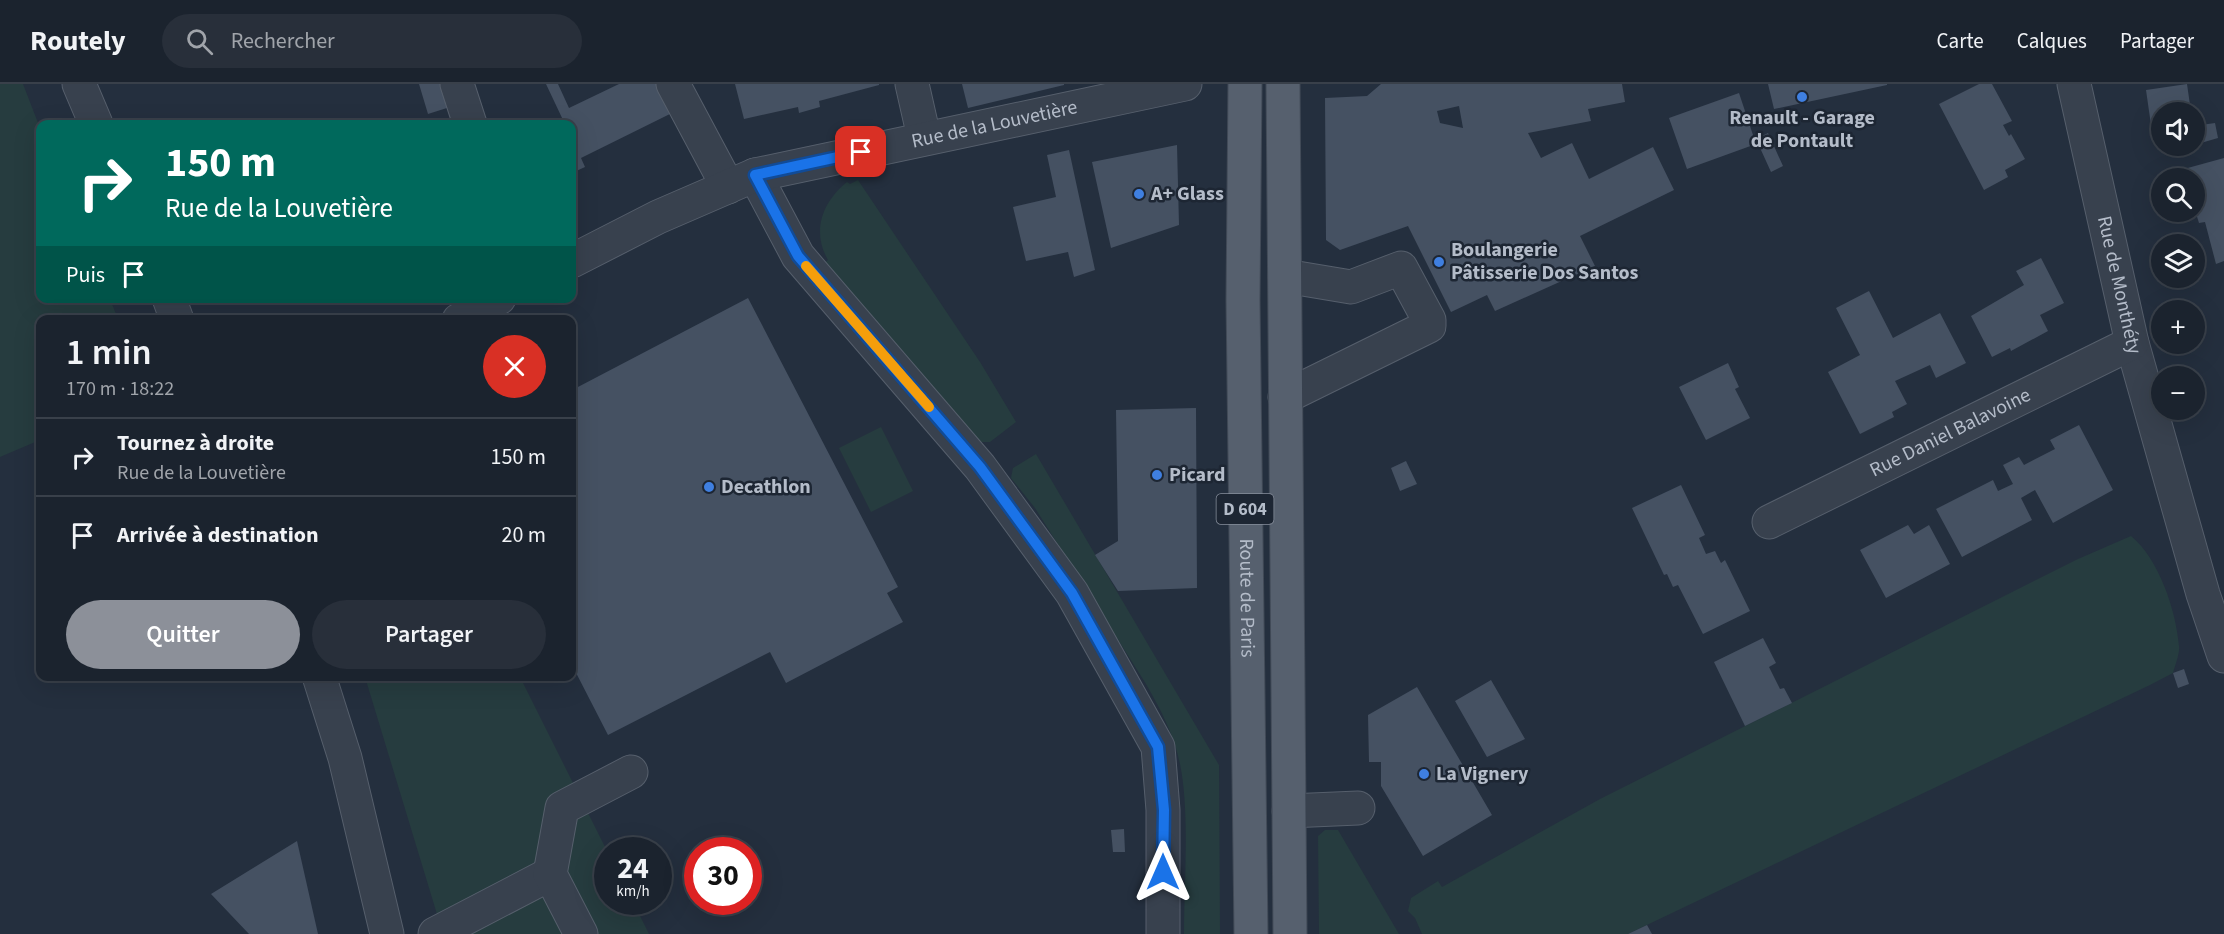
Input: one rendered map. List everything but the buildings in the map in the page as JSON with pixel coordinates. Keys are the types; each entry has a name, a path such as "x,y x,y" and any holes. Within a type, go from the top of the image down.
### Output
{"main road":[{"name":"Route de Paris","path":"1245,84 1244,312 1251,934"},
{"name":"Route de Paris","path":"1283,84 1290,934"}],"street":[{"path":"79,84 94,120"},
{"path":"457,84 469,120"},
{"path":"673,84 798,256 980,467 1072,593 1158,747 1164,810 1163,934"},
{"path":"912,84 924,138"},
{"name":"Rue de la Louvetière","path":"576,259 658,217 742,181 924,138 1185,84"},
{"name":"Rue de Monthéty","path":"2074,84 2132,343 2203,594 2224,656"},
{"path":"1285,276 1351,287 1401,268 1429,320 1429,326 1286,397"},
{"path":"468,315 490,303"},
{"name":"Rue Daniel Balavoine","path":"1769,522 2132,343"},
{"path":"321,681 345,758 387,934"},
{"path":"581,934 550,874 562,808 631,772"},
{"path":"1289,811 1358,808"},
{"path":"435,934 550,874"}],"green space":[{"path":"0,84 23,84 37,120 36,303 112,303 116,315 36,315 36,442 0,457"},
{"path":"858,180 980,362 1016,422 990,442 978,442 824,263 828,260 820,238 820,228 826,207 847,182 850,184"},
{"path":"881,427 913,491 871,512 839,448"},
{"path":"1036,454 1219,765 1220,934 1184,934 1185,804 1180,764 1171,733 1146,684 1035,508 1011,478 1013,468"},
{"path":"2131,536 2141,546 2158,571 2170,601 2177,632 2179,649 2173,673 2150,685 1628,934 1422,934 1415,918 1408,911 1411,898 1438,881 1442,887 1600,799 2078,559"},
{"path":"366,681 522,681 600,837 594,837 594,915 640,915 649,934 443,934"},
{"path":"1325,830 1338,830 1399,934 1319,934 1318,836"}],"slow traffic":[{"path":"806,266 929,407"}],"place":[{"name":"Renault - Garage de Pontault","path":"1802,97"},
{"name":"A+ Glass","path":"1139,194"},
{"name":"Boulangerie Pâtisserie Dos Santos","path":"1439,262"},
{"name":"Picard","path":"1157,475"},
{"name":"Decathlon","path":"709,487"},
{"name":"La Vignery","path":"1424,774"}],"route":[{"path":"861,152 755,175 798,256 980,467 1072,593 1158,747 1164,810 1163,872"}]}
